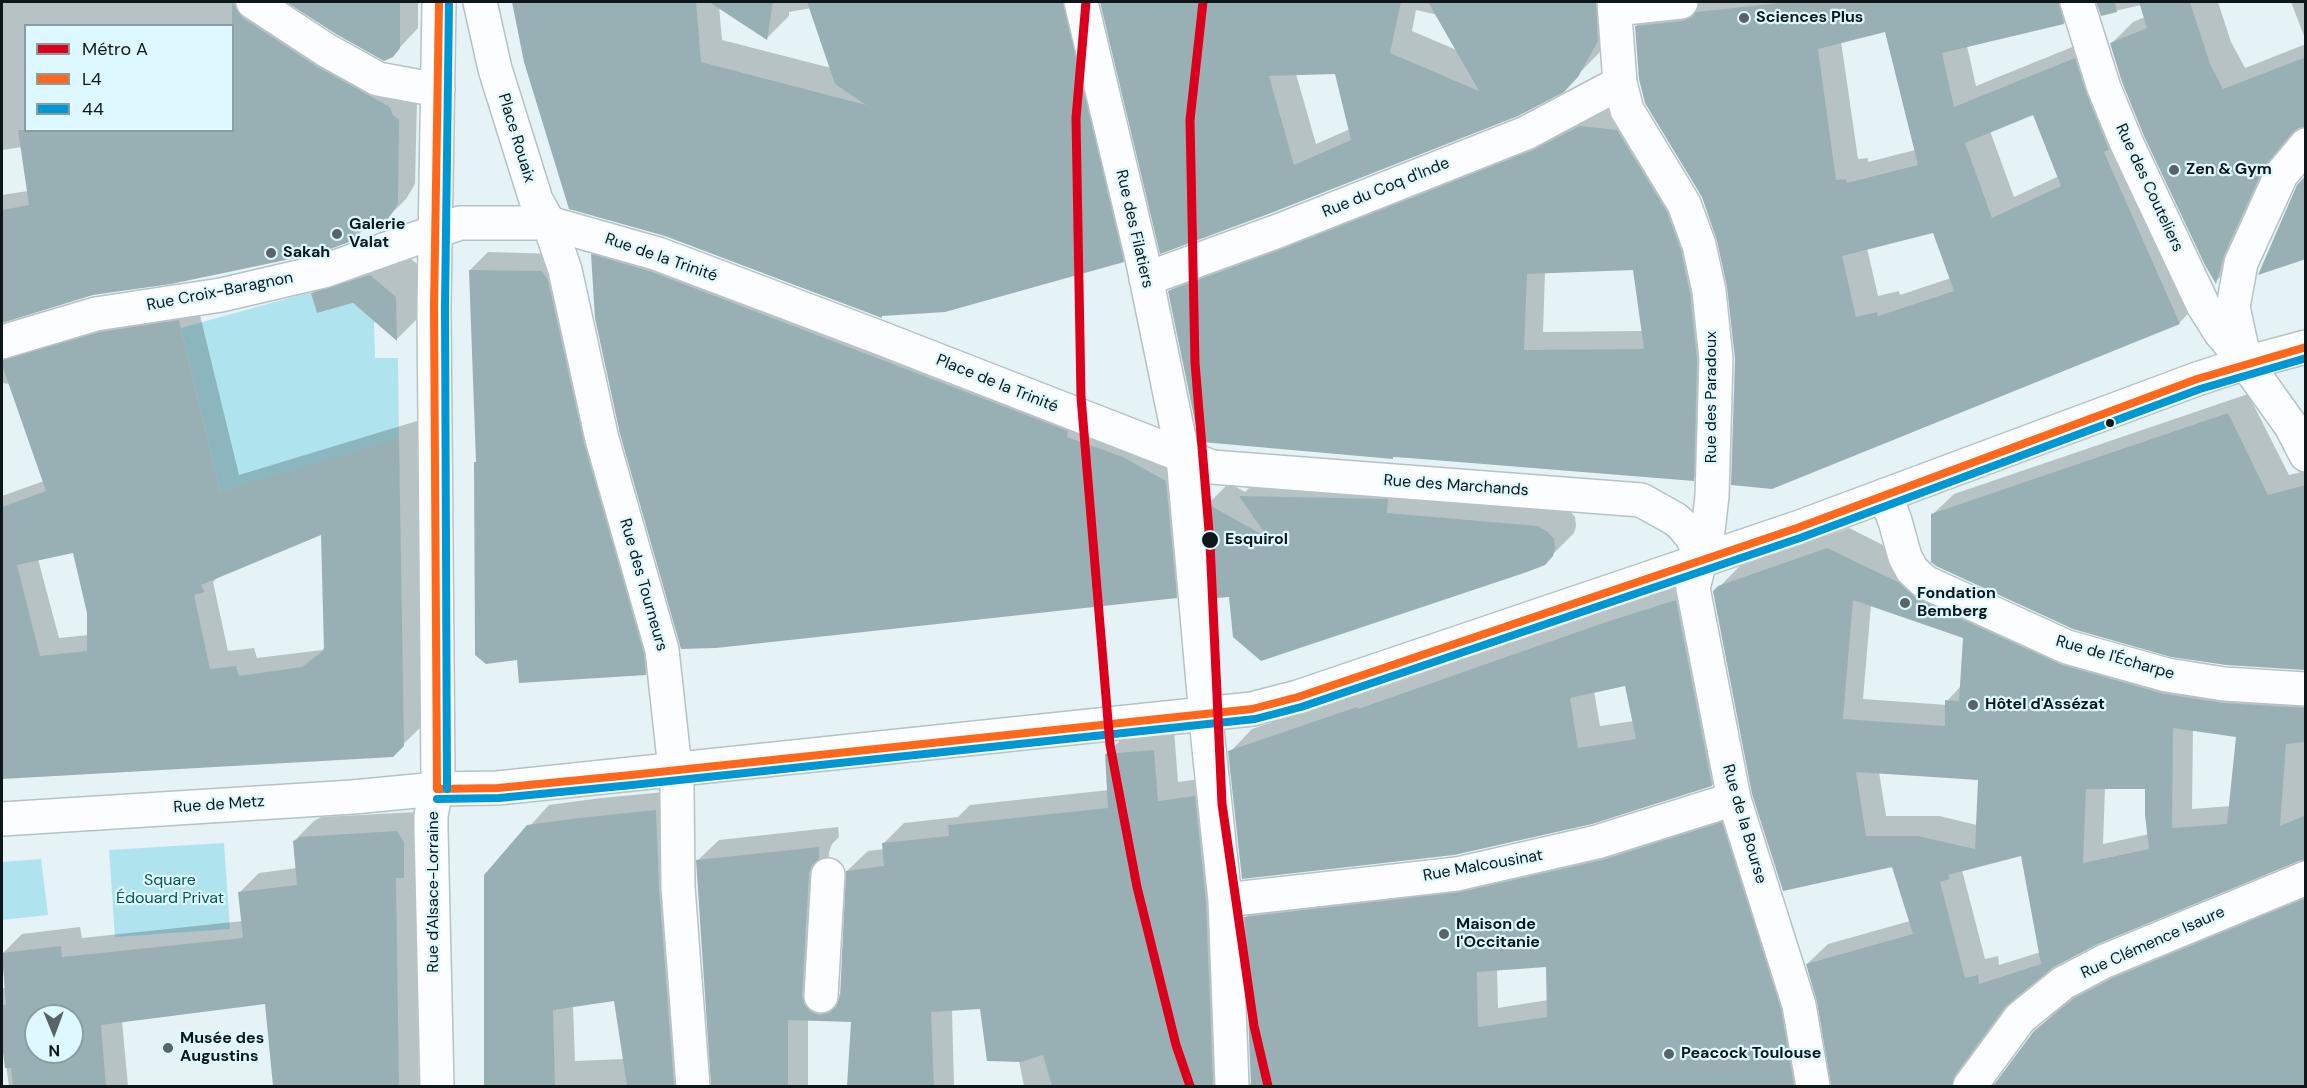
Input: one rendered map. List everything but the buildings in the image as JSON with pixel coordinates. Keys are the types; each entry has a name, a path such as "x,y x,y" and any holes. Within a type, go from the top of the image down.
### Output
{"street":[{"path":"253,2 326,50 378,80 438,90"},
{"name":"Rue d'Alsace-Lorraine","path":"437,1086 431,816 437,789 435,230 440,2"},
{"name":"Place Rouaix","path":"480,2 498,80 536,200 549,223 565,270"},
{"name":"Rue des Filatiers","path":"1081,2 1146,279 1183,457 1225,900 1232,1086"},
{"path":"1614,5 1681,2"},
{"name":"Rue des Couteliers","path":"2077,2 2104,88 2139,172 2203,304 2220,332 2246,363 2291,426 2306,455"},
{"name":"Rue des Paradoux","path":"1614,5 1620,83 1627,110 1684,204 1700,245 1709,291 1716,359 1712,496 1702,560"},
{"name":"Rue du Coq d'Inde","path":"1146,279 1278,231 1526,133 1620,83"},
{"path":"2246,363 2233,307 2241,263 2281,175 2306,145"},
{"name":"Rue de la Trinité","path":"435,230 460,223 549,223 658,254 878,337"},
{"name":"Rue Croix-Baragnon","path":"2,342 96,315 221,295 324,271 435,230"},
{"name":"Rue des Tourneurs","path":"565,270 602,439 662,650 675,770 678,887 693,1086"},
{"name":"Place de la Trinité","path":"878,337 1183,457"},
{"path":"1206,715 1252,709 1298,697 1702,560 2246,363 2306,347"},
{"name":"Rue des Marchands","path":"1183,457 1212,467 1641,500 1682,525 1692,537 1702,560"},
{"name":"Rue de l'Écharpe","path":"1885,495 1905,557 1912,570 1925,582 2067,646 2167,675 2224,684 2306,689"},
{"name":"Rue de la Bourse","path":"1702,560 1693,588 1699,629 1734,799 1799,1005 1814,1086"},
{"name":"Rue de Metz","path":"2,819 437,789 498,788 1206,715"},
{"name":"Rue Malcousinat","path":"1225,900 1457,874 1597,842 1734,799"},
{"path":"821,996 828,875"},
{"name":"Rue Clémence Isaure","path":"1970,1086 2020,1018 2063,983 2105,961 2306,878"}],"green space":[{"path":"311,292 317,313 353,303 374,321 375,358 398,358 399,442 220,492 181,328"},
{"name":"Square Édouard Privat","path":"224,843 230,929 115,937 109,850"},
{"path":"41,859 48,915 2,920 2,862"}],"metro line":[{"name":"A","path":"1086,2 1076,118 1081,397 1110,745 1137,887 1176,1045 1190,1086"},
{"name":"A","path":"1203,2 1190,120 1195,363 1210,543 1222,804 1254,1026 1268,1086"}],"transit line":[{"name":"L4","path":"437,789 434,307 439,2"},
{"name":"44","path":"447,789 445,307 449,2"},
{"name":"L4","path":"437,789 498,788 631,775 1252,709 1298,697 1797,528 2197,379 2306,347"},
{"name":"44","path":"437,799 499,798 632,785 1255,719 1301,707 1800,538 2200,389 2306,358"}],"place":[{"name":"Sciences Plus","path":"1744,18"},
{"name":"Zen & Gym","path":"2174,170"},
{"name":"Galerie Valat","path":"337,234"},
{"name":"Sakah","path":"271,253"},
{"name":"Esquirol","path":"1210,540"},
{"name":"Fondation Bemberg","path":"1905,603"},
{"name":"Hôtel d'Assézat","path":"1973,705"},
{"name":"Maison de l'Occitanie","path":"1444,934"},
{"name":"Musée des Augustins","path":"168,1048"},
{"name":"Peacock Toulouse","path":"1669,1054"}]}
